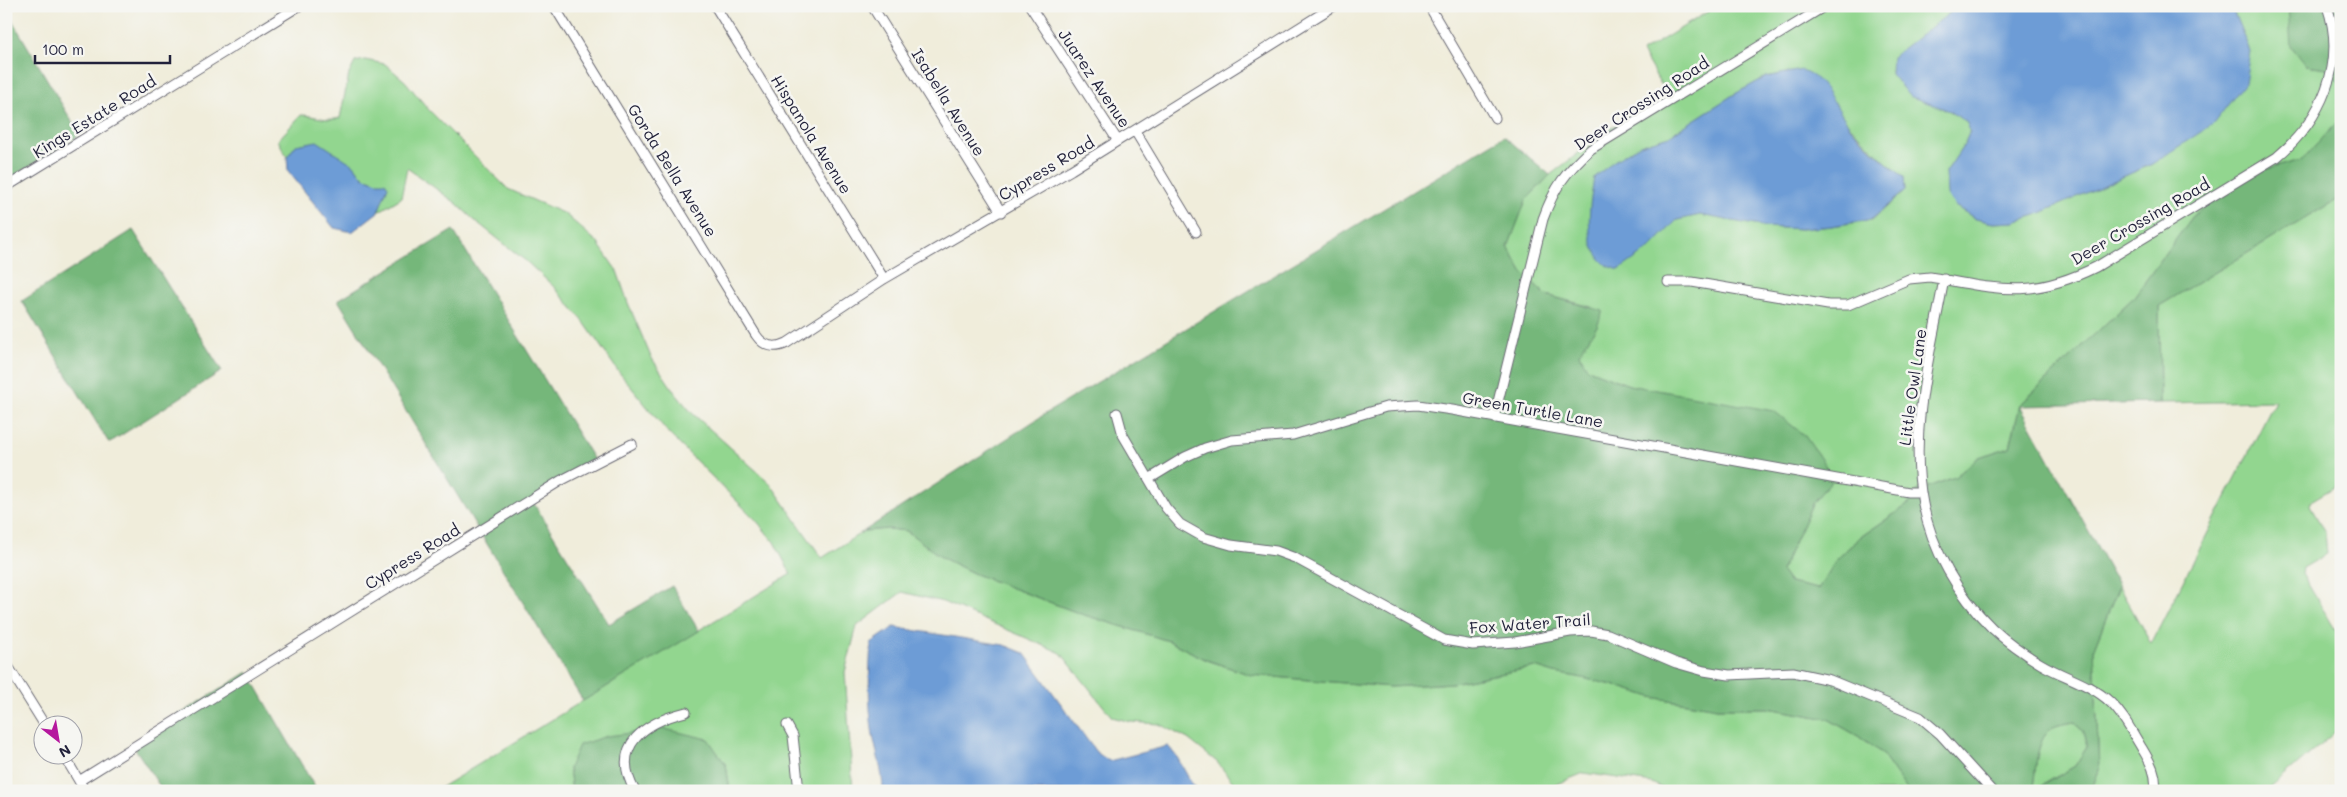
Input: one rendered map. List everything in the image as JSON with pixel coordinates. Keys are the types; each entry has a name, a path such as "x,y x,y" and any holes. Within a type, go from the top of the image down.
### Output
{"street":[{"name":"Kings Estate Road","path":"6,187 299,6"},
{"name":"Gorda Bella Avenue","path":"554,6 756,335 760,341 770,346"},
{"name":"Hispanola Avenue","path":"715,6 884,279"},
{"name":"Isabella Avenue","path":"872,6 1001,212"},
{"name":"Juarez Avenue","path":"1030,6 1118,141"},
{"name":"Cypress Road","path":"770,346 781,346 787,343 884,279 1001,212 1334,6"},
{"path":"1429,6 1495,118"},
{"name":"Deer Crossing Road","path":"1494,418 1543,219 1553,192 1570,168 1591,149 1825,6"},
{"name":"Deer Crossing Road","path":"1668,282 1692,282 1828,306 1848,305 1909,279 1930,277 2012,290 2041,288 2071,280 2096,267 2278,157 2296,141 2312,121 2332,76 2334,55 2333,32 2326,6"},
{"name":"Juarez Avenue","path":"1135,130 1196,232"},
{"name":"Little Owl Lane","path":"1944,280 1917,437 1921,492 1931,531 1941,558 1958,588 1993,628 2018,649 2109,701 2120,713 2150,762 2154,771 2155,791"},
{"name":"Green Turtle Lane","path":"1149,479 1205,448 1232,440 1310,431 1386,408 1418,406 1909,492 1921,492"},
{"name":"Fox Water Trail","path":"1117,413 1123,435 1166,508 1180,524 1203,537 1231,545 1276,551 1295,558 1444,640 1473,645 1515,642 1570,632 1591,631 1608,634 1676,663 1704,671 1730,675 1792,672 1809,674 1839,684 1920,717 1940,734 1992,791"},
{"name":"Cypress Road","path":"79,781 560,481 632,444"},
{"path":"6,663 38,714"},
{"path":"635,791 630,783 625,762 634,737 648,726 667,717 686,712"},
{"path":"787,725 793,736 799,791"},
{"path":"69,764 85,791"}],"green space":[{"path":"1717,6 1959,6 1892,57 1891,74 1937,106 1950,111 1967,123 1970,131 1964,145 1946,172 1955,206 1976,219 1993,223 2014,222 2036,215 2152,164 2250,52 2231,6 2288,6 2306,65 2327,68 2341,84 2340,120 2302,160 2259,171 2193,216 2133,298 2020,405 2010,447 1979,457 1955,477 1917,491 1909,504 1859,538 1838,558 1818,589 1790,583 1781,571 1813,502 1834,478 1629,385 1588,369 1579,354 1597,326 1592,307 1546,295 1522,272 1508,247 1526,200 1550,175 1663,88 1642,52","holes":["1802,70 1863,139 1904,177 1905,191 1872,220 1832,226 1801,229 1766,227 1700,215 1677,220 1619,270 1605,264 1593,247 1640,145 1669,136 1733,95 1766,77"]},
{"path":"2288,6 2341,6 2341,84 2327,68 2306,65 2291,46"},
{"path":"6,10 80,135 6,181"},
{"path":"365,60 385,64 405,81 429,110 508,189 565,214 597,242 617,271 628,303 651,357 676,394 692,413 770,483 822,558 864,531 888,529 907,531 941,557 975,574 1081,614 1169,641 1207,660 1251,675 1391,687 1452,683 1535,667 1554,673 1617,686 1651,697 1717,708 1768,708 1828,719 1858,736 1881,753 1908,791 1667,791 1652,783 1584,773 1539,791 1240,791 1217,762 1188,739 1159,724 1131,722 1112,717 1061,653 943,602 902,592 857,626 845,672 853,791 730,791 726,765 569,768 572,791 435,791 791,574 774,542 756,520 670,435 618,371 581,318 553,286 456,203 407,168 401,198 378,212 382,201 377,182 363,177 354,165 296,145 287,157 278,140 301,115 330,119 340,118 349,74 355,62"},
{"path":"2341,115 2341,197 2159,306 2160,403 2020,406 2119,586 2094,648 2099,770 2091,791 2034,791 2075,766 2087,747 2083,732 2075,722 2054,727 2046,734 2039,748 2032,791 1908,791 1881,753 1858,736 1828,719 1768,708 1717,708 1651,697 1617,686 1554,673 1535,667 1452,683 1391,687 1251,675 1207,660 1169,641 1081,614 975,574 941,557 907,531 888,529 864,531 1045,414 1504,136 1550,175 1526,200 1508,247 1522,272 1546,295 1603,311 1597,326 1579,354 1588,369 1629,385 1774,411 1805,436 1834,478 1813,502 1781,571 1790,583 1818,589 1838,558 1859,538 1909,504 1917,491 1955,477 1979,457 2010,447 2020,405 2133,298 2193,216 2230,184 2259,171 2302,160 2340,120"},
{"path":"2341,197 2341,483 2311,501 2310,506 2325,532 2327,554 2303,568 2302,574 2341,639 2341,727 2267,791 2091,791 2099,770 2094,648 2119,586 2151,644 2275,401 2160,403 2159,306"},
{"path":"133,230 222,371 109,443 22,301"},
{"path":"453,230 594,460 531,499 609,624 672,586 699,631 583,701 338,300"},
{"path":"248,672 317,791 163,791 132,744"},
{"path":"2075,722 2083,732 2087,747 2075,766 2032,791 2039,748 2046,734 2054,727"},
{"path":"665,729 708,739 726,765 730,791 572,791 569,768 579,745 607,736"}],"water":[{"path":"1959,6 2231,6 2250,51 2245,83 2213,124 2152,164 2036,215 2014,222 1993,223 1976,219 1955,206 1947,195 1946,172 1964,145 1970,131 1967,123 1950,111 1909,96 1891,74 1892,57"},
{"path":"1802,70 1818,80 1859,136 1877,155 1904,177 1905,191 1872,219 1832,226 1801,229 1766,227 1700,215 1677,220 1649,249 1619,270 1605,264 1598,256 1590,235 1589,223 1594,178 1614,161 1640,145 1669,136 1733,95 1766,77"},
{"path":"317,141 354,165 363,177 377,182 385,182 388,186 378,212 352,232 334,228 288,171 287,157 296,145"},
{"path":"894,627 1004,645 1024,653 1096,752 1109,761 1168,746 1177,757 1196,791 883,791 882,775 873,737 871,718 869,686 871,643"}]}
